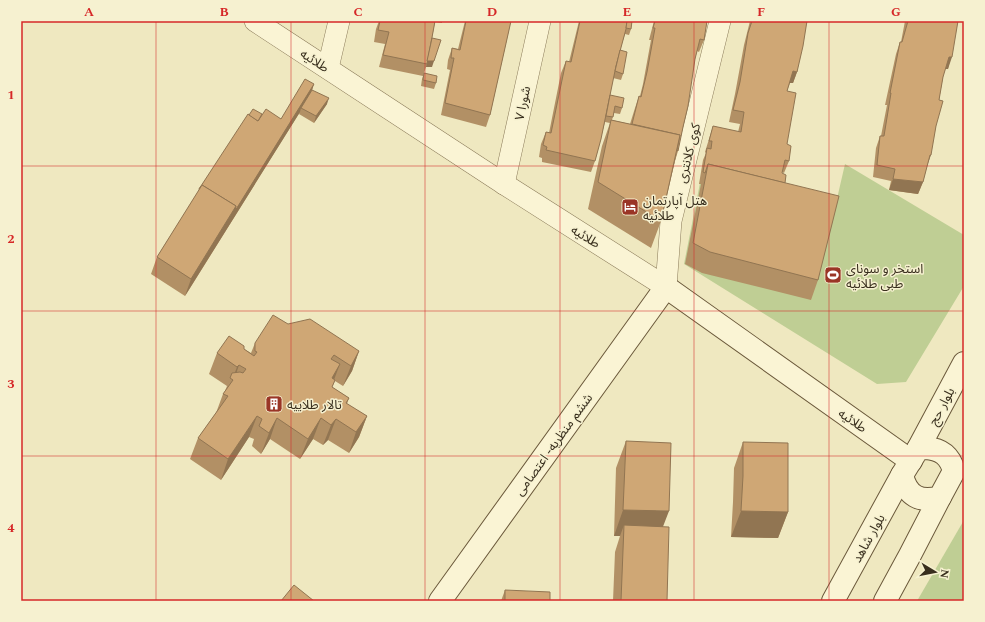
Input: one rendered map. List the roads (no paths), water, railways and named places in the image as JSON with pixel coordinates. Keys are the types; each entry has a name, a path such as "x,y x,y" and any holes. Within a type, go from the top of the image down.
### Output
{"main road":[{"name":"طلائیه","path":"666,287 911,462"},
{"name":"ششم منظریه- اعتصامی","path":"440,601 666,287"},
{"name":"بلوار حج","path":"911,462 964,363"},
{"path":"940,497 923,499 915,496 909,491 904,484 911,462 926,448 934,448 948,456 952,463 959,462"},
{"name":"بلوار شاهد","path":"833,601 911,462"},
{"path":"885,601 959,462"}],"street":[{"name":"طلائیه","path":"255,21 504,184 666,287"},
{"path":"328,68 339,21"},
{"name":"شورا ۷","path":"504,184 540,21"},
{"name":"کوی کلانتری","path":"666,287 671,221 720,21"}],"place":[{"name":"هتل آپارتمان طلائیه","path":"630,207"},
{"name":"استخر و سونای طبی طلائیه","path":"833,275"},
{"name":"تالار طلاییه","path":"274,404"}]}
